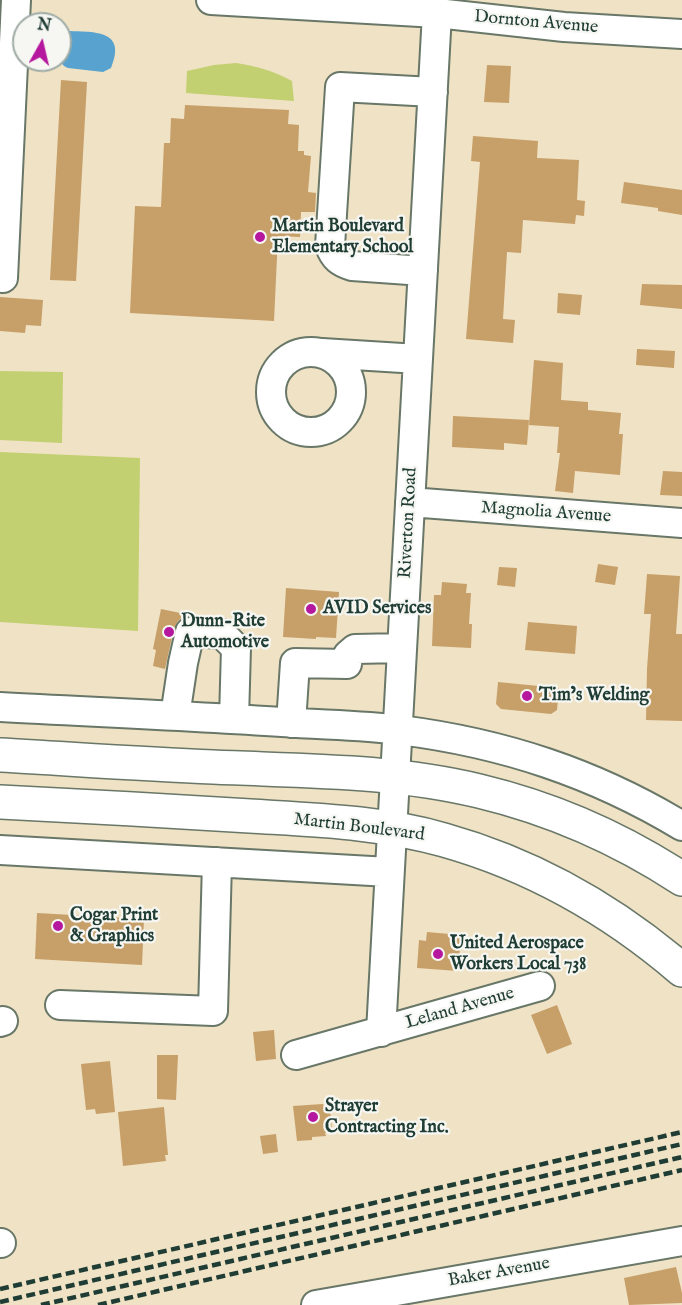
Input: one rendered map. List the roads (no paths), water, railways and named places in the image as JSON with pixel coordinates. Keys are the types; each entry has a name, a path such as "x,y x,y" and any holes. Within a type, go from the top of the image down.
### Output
{"main road":[{"path":"0,754 181,766 330,771 395,777 477,790 519,802 614,841 658,863 682,879"},
{"name":"Martin Boulevard","path":"0,802 277,818 392,828 443,839 502,859 549,880 602,910 649,942 682,970"}],"street":[{"path":"3,278 16,0"},
{"name":"Dornton Avenue","path":"212,0 402,6 437,13 564,27 682,34"},
{"name":"Riverton Road","path":"381,1032 437,13"},
{"path":"423,271 352,266 342,263 333,255 330,246 340,87 433,92"},
{"path":"322,353 418,359"},
{"name":"Magnolia Avenue","path":"410,502 682,523"},
{"path":"176,716 183,663 190,632 222,634 236,648 234,719"},
{"path":"291,723 295,663 347,664 348,655 355,649 402,648"},
{"path":"0,707 397,730 483,744 552,764 624,793 682,826"},
{"path":"0,850 389,872"},
{"path":"60,1005 213,1011 217,862"},
{"name":"Leland Avenue","path":"296,1055 540,986"},
{"name":"Baker Avenue","path":"316,1305 682,1241"}],"water":[{"path":"72,31 98,33 112,40 115,46 115,56 111,68 103,72 72,68"}],"railway":[{"path":"0,1289 682,1132"},
{"path":"0,1302 682,1144"},
{"path":"41,1305 682,1157"},
{"path":"98,1305 682,1170"}],"place":[{"name":"Martin Boulevard Elementary School","path":"260,237"},
{"name":"AVID Services","path":"311,609"},
{"name":"Dunn-Rite Automotive","path":"169,632"},
{"name":"Tim’s Welding","path":"527,696"},
{"name":"Cogar Print & Graphics","path":"58,926"},
{"name":"United Aerospace Workers Local 738","path":"438,954"},
{"name":"Strayer Contracting Inc.","path":"313,1117"}]}
